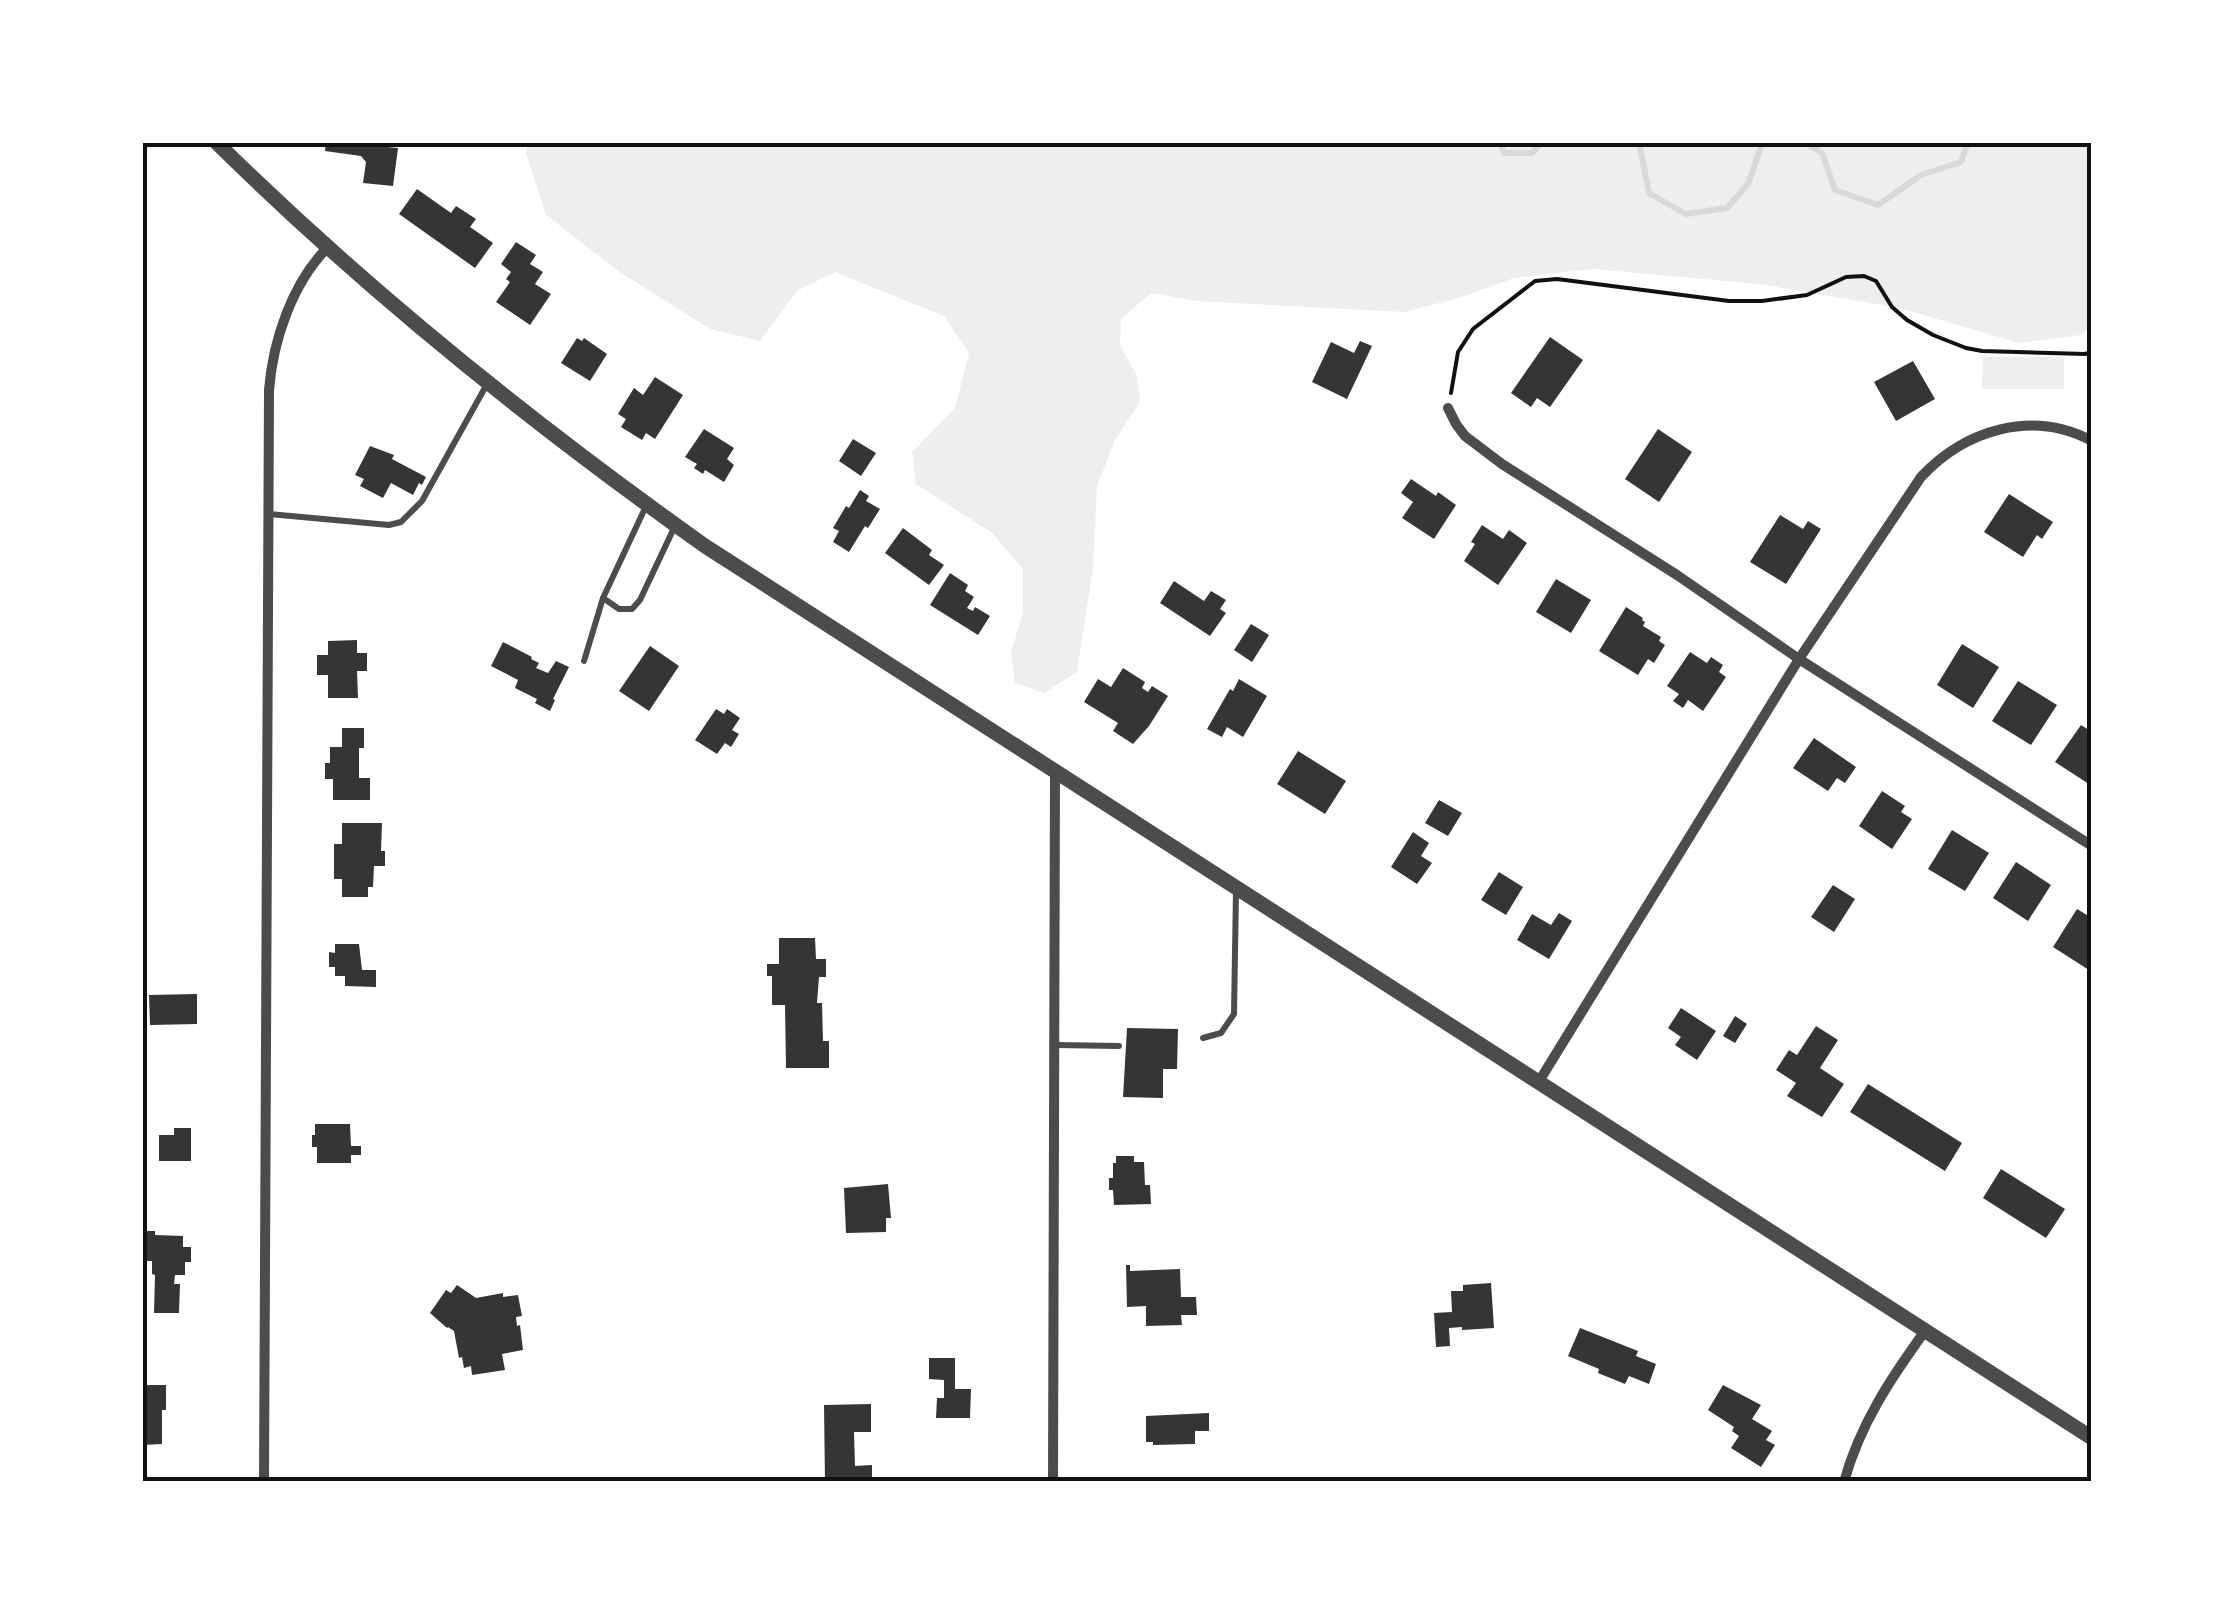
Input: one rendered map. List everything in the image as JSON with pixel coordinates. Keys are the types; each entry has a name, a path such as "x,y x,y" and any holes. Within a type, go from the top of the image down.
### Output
{"street":[{"path":"216,142 328,248 488,382 602,472 705,546 2092,1438"},
{"path":"264,1482 268,402 281,329 314,262 328,248"},
{"path":"1448,408 1465,436 1502,464 2092,846"},
{"path":"1538,1083 1799,659 1921,477 1938,460 1980,435 2014,426 2056,428 2092,441"},
{"path":"1052,1482 1055,770"},
{"path":"1844,1482 1884,1389 1925,1330"}],"lane":[{"path":"268,514 389,526 402,522 422,501 488,382"},
{"path":"584,661 603,598 646,504"},
{"path":"603,598 619,609 632,609 676,525"},
{"path":"1204,1038 1221,1033 1234,1014 1236,887"},
{"path":"1054,1045 1119,1046"}],"path":[{"path":"1448,408 1458,352 1473,328 1535,281 1556,278 1762,301 1807,295 1846,277 1864,276 1876,281 1892,306 1908,320 1966,348 2092,352"}],"shaded area":[{"path":"529,142 2091,143 2091,325 2081,335 2019,343 1900,308 1759,284 1593,269 1514,278 1404,312 1197,301 1151,293 1121,319 1120,345 1137,376 1140,402 1115,440 1097,486 1093,568 1077,672 1044,693 1015,683 1011,652 1023,613 1023,569 992,533 916,484 912,452 955,408 969,353 944,316 835,272 797,291 760,341 710,329 621,273 546,215 526,153"},
{"path":"1983,357 2064,357 2064,389 1982,389"}],"building":[{"path":"326,142 388,142 387,147 398,148 393,186 363,183 366,162 361,156 325,151"},
{"path":"417,189 451,213 456,206 476,219 470,227 493,243 475,268 399,214"},
{"path":"516,242 536,255 530,264 543,272 535,284 551,294 530,325 496,302 510,282 506,279 511,272 501,264"},
{"path":"1550,337 1583,360 1550,407 1537,398 1531,407 1511,393"},
{"path":"577,338 584,338 607,354 590,381 561,363"},
{"path":"1360,341 1372,346 1347,399 1312,382 1331,342 1354,353"},
{"path":"1913,361 1935,399 1896,421 1874,382"},
{"path":"655,377 683,395 655,439 646,433 642,440 621,427 626,419 618,414 634,388 643,395"},
{"path":"704,429 734,448 727,459 734,465 724,482 705,470 703,474 694,468 697,464 685,457"},
{"path":"1658,429 1692,452 1659,502 1625,479"},
{"path":"853,439 876,453 861,476 839,461"},
{"path":"370,446 394,455 392,459 426,477 413,495 391,483 383,498 360,486 364,479 355,475"},
{"path":"1411,479 1456,505 1434,539 1402,518 1413,502 1401,493"},
{"path":"860,490 869,496 866,501 880,509 849,552 833,542 839,531 833,528"},
{"path":"2009,494 2053,522 2042,539 2037,535 2023,557 1984,532"},
{"path":"1780,515 1803,529 1808,521 1821,529 1786,584 1750,562"},
{"path":"1482,525 1503,539 1509,530 1527,543 1498,585 1464,561"},
{"path":"903,528 932,550 929,555 944,565 929,585 885,553"},
{"path":"950,573 968,585 965,591 974,597 967,608 973,611 975,607 990,616 978,635 930,605"},
{"path":"1556,579 1591,600 1571,633 1536,612"},
{"path":"1174,581 1204,601 1211,591 1226,600 1220,609 1226,613 1210,636 1160,603"},
{"path":"1626,607 1643,618 1643,626 1661,637 1659,641 1665,645 1654,663 1648,659 1638,675 1599,651"},
{"path":"1251,624 1269,635 1252,662 1234,650"},
{"path":"357,640 357,653 367,653 367,671 357,671 358,698 328,698 328,675 317,675 317,655 328,655 328,641"},
{"path":"503,642 532,657 539,663 536,668 548,673 556,661 569,667 550,711 515,688 518,680 491,666"},
{"path":"1962,644 1999,667 1973,708 1937,685"},
{"path":"650,646 679,666 649,711 619,691"},
{"path":"1690,652 1707,663 1711,657 1723,665 1719,672 1726,677 1703,711 1688,700 1683,708 1673,701 1679,694 1667,686"},
{"path":"1123,668 1145,682 1142,688 1148,692 1152,686 1168,696 1133,744 1113,731 1118,723 1084,702 1098,679 1111,687"},
{"path":"1239,679 1267,696 1243,737 1227,727 1222,737 1207,729"},
{"path":"2018,681 2057,705 2031,745 1992,721"},
{"path":"716,709 724,714 727,709 740,718 732,730 739,734 731,747 725,743 717,754 695,740"},
{"path":"2081,725 2092,732 2092,786 2055,762"},
{"path":"342,728 364,728 359,778 370,778 370,800 333,800 333,779 325,779 325,763 330,763 330,747 342,747"},
{"path":"1814,738 1856,767 1845,783 1837,778 1828,791 1793,768"},
{"path":"1298,751 1346,781 1325,814 1277,784"},
{"path":"1882,791 1905,806 1901,812 1912,819 1892,849 1859,826"},
{"path":"1439,800 1462,813 1448,836 1425,823"},
{"path":"342,823 382,823 385,866 374,866 373,887 368,887 368,897 342,897 342,879 334,879 334,844 342,844"},
{"path":"1952,830 1989,853 1965,891 1928,869"},
{"path":"1413,832 1429,843 1421,856 1432,863 1417,884 1391,867"},
{"path":"2016,862 2051,885 2028,921 1993,898"},
{"path":"1499,872 1523,887 1506,915 1481,900"},
{"path":"1833,885 1855,899 1834,932 1811,917"},
{"path":"2077,909 2092,918 2092,972 2053,947"},
{"path":"1559,913 1572,921 1549,959 1517,940 1532,914 1551,925"},
{"path":"779,938 815,938 816,959 826,959 826,977 819,977 817,1003 822,1003 823,1041 829,1041 829,1068 786,1068 785,1005 772,1005 772,976 767,976 767,964 779,964"},
{"path":"335,944 359,944 362,970 376,970 376,987 345,986 345,976 335,976 335,967 329,967 329,952 335,953"},
{"path":"197,994 197,1024 150,1025 149,995"},
{"path":"1681,1008 1716,1031 1697,1060 1675,1045 1681,1037 1668,1028"},
{"path":"1735,1016 1747,1024 1735,1043 1723,1036"},
{"path":"1816,1026 1838,1040 1820,1068 1844,1084 1822,1117 1787,1096 1796,1083 1776,1070 1789,1050 1797,1055"},
{"path":"1127,1028 1178,1029 1177,1069 1163,1069 1163,1098 1123,1097"},
{"path":"1868,1084 1962,1143 1945,1171 1850,1112"},
{"path":"315,1124 350,1124 351,1146 361,1146 361,1155 351,1155 351,1163 317,1163 317,1147 312,1147"},
{"path":"174,1128 191,1128 191,1161 159,1161 159,1135 174,1135"},
{"path":"1116,1156 1134,1156 1134,1162 1144,1162 1151,1204 1114,1205 1109,1178 1113,1178"},
{"path":"2001,1169 2065,1209 2046,1238 1983,1198"},
{"path":"888,1184 891,1218 886,1218 886,1232 846,1233 844,1188"},
{"path":"142,1231 183,1236 183,1247 191,1247 191,1262 185,1262 185,1275 175,1275 174,1284 180,1284 179,1313 154,1313 155,1275 152,1261 142,1261"},
{"path":"1126,1265 1130,1265 1130,1271 1180,1269 1181,1297 1196,1297 1197,1315 1181,1315 1182,1325 1146,1326 1146,1306 1127,1307"},
{"path":"1491,1283 1494,1328 1449,1328 1450,1346 1436,1347 1434,1313 1452,1312 1451,1291 1463,1291 1463,1285"},
{"path":"457,1285 476,1298 503,1293 503,1297 518,1295 522,1316 516,1317 523,1350 502,1354 505,1370 472,1375 471,1366 464,1368 462,1357 459,1358 454,1331 430,1313 446,1290 451,1293"},
{"path":"1580,1328 1638,1351 1636,1356 1656,1364 1649,1384 1629,1376 1625,1384 1568,1356"},
{"path":"929,1358 955,1358 955,1389 971,1389 970,1418 936,1418 937,1398 944,1398 944,1380 929,1379"},
{"path":"142,1385 166,1385 162,1444 142,1445"},
{"path":"1723,1385 1761,1405 1752,1419 1772,1431 1766,1440 1775,1445 1761,1467 1731,1448 1739,1436 1732,1431 1734,1427 1708,1410"},
{"path":"871,1404 871,1432 854,1432 855,1466 872,1465 872,1482 825,1482 824,1405"},
{"path":"1209,1413 1209,1431 1195,1431 1195,1444 1146,1442 1146,1416"}],"waterway":[{"path":"1500,142 1504,153 1532,153 1542,142"},
{"path":"1639,142 1649,193 1686,214 1727,208 1748,184 1761,147 1767,142"},
{"path":"1804,142 1822,153 1835,190 1878,205 1921,175 1961,162 1968,142"}]}
